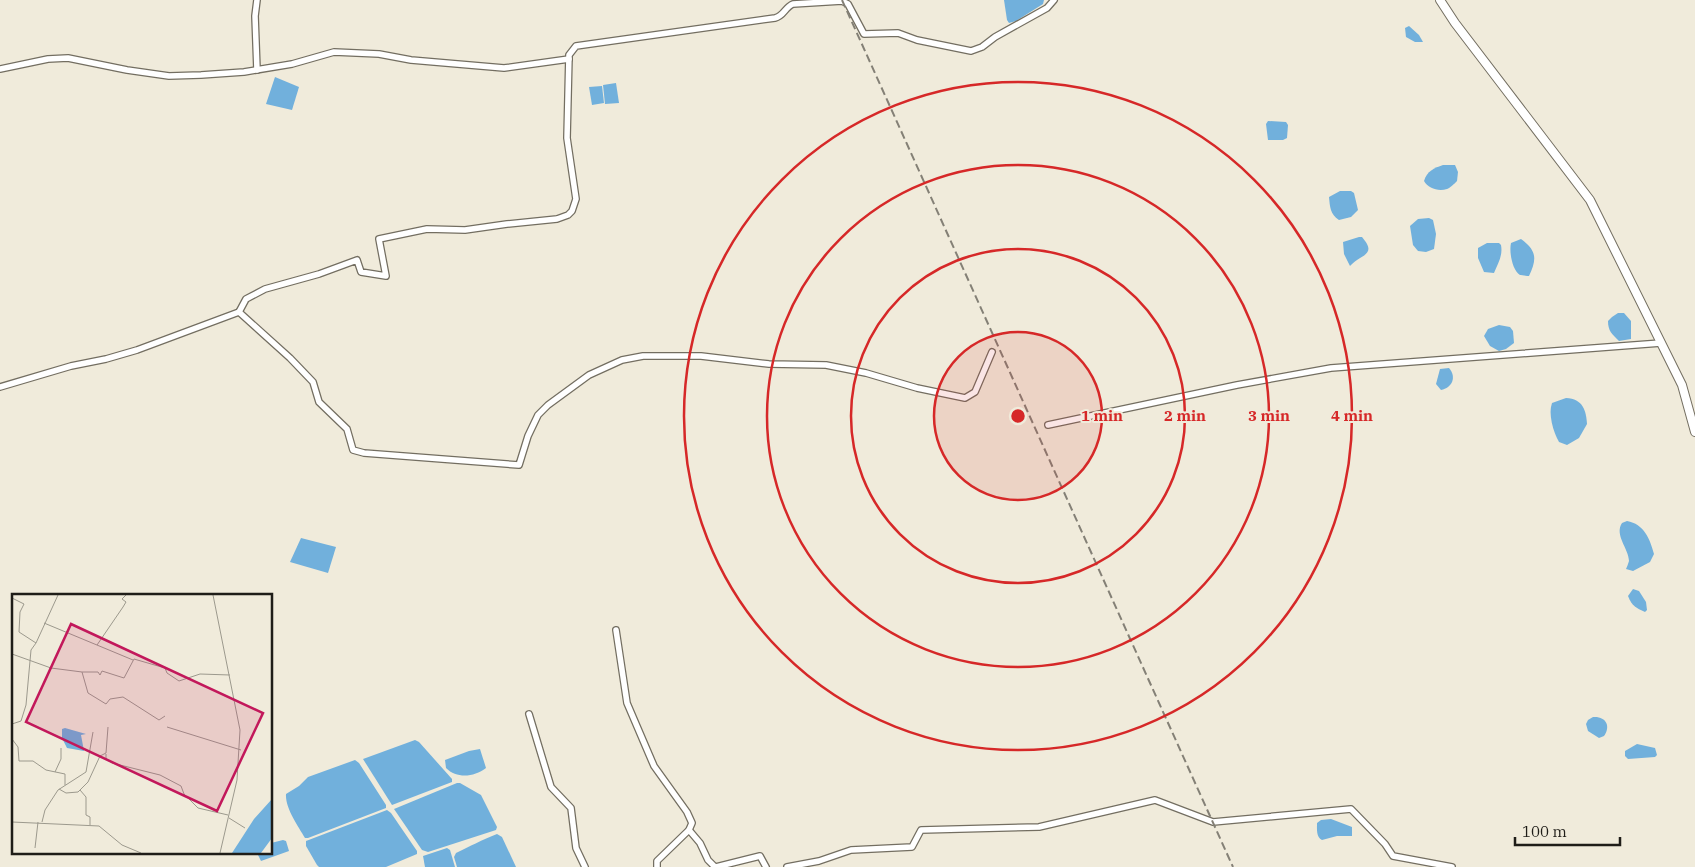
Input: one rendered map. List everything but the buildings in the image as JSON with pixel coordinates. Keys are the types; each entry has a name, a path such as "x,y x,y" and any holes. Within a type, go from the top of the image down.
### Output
{"main road":[{"path":"1440,0 1590,200 1682,385 1695,432"}],"street":[{"path":"257,0 255,16 257,70"},
{"path":"0,387 71,366 137,350 239,312 246,299 265,289 319,274 357,260 361,272 386,276 379,239 427,229 481,229 507,224 557,219 568,215 572,211 576,200 566,138 569,55 573,48 584,43 775,18 781,16 787,7 793,4 830,1 848,4 864,34 898,33 918,40 972,51 982,47 995,37 1047,8 1054,0"},
{"path":"0,69 48,59 68,58 169,76 201,75 257,70 292,64 334,52 380,54 411,60 504,68 569,59"},
{"path":"239,312 290,358 313,382 319,402 347,429 353,450 364,453 519,465 528,436 538,415 548,405 589,375 622,360 643,356 702,356 769,364 826,365 965,398 975,392 992,352"},
{"path":"1048,425 1237,385 1331,368 1661,343"},
{"path":"616,630 627,704 654,766 687,812 692,823 689,830 657,860 657,867"},
{"path":"529,714 551,787 572,808 576,848 585,867"},
{"path":"787,867 819,860 850,850 912,847 920,830 1039,827 1155,800 1213,822 1351,809 1385,844 1393,856 1452,867"},
{"path":"689,830 700,843 708,860 716,867 760,856 766,867"}],"water":[{"path":"1004,0 1044,0 1043,4 1016,21 1009,23"},
{"path":"1409,26 1419,35 1423,42 1415,42 1406,37 1405,28"},
{"path":"275,77 299,87 292,110 266,104"},
{"path":"616,83 619,103 605,104 603,85"},
{"path":"602,86 604,103 592,105 589,87"},
{"path":"1268,121 1286,122 1288,125 1287,138 1283,140 1268,140 1266,124"},
{"path":"1443,165 1455,165 1458,172 1457,181 1447,189 1437,190 1424,181 1431,170"},
{"path":"1340,191 1351,191 1354,193 1358,210 1351,217 1339,220 1332,213 1329,197"},
{"path":"1429,218 1433,220 1436,234 1434,249 1426,252 1418,251 1413,245 1410,226 1418,219"},
{"path":"1362,237 1368,245 1368,251 1350,266 1344,254 1343,242"},
{"path":"1521,239 1533,251 1534,260 1529,276 1517,273 1510,251 1511,243"},
{"path":"1487,243 1499,243 1501,245 1501,256 1494,273 1484,272 1478,258 1478,248"},
{"path":"1618,313 1624,313 1631,321 1631,339 1619,341 1610,330 1608,321"},
{"path":"1499,325 1510,327 1513,331 1514,343 1506,349 1499,351 1490,346 1484,336 1488,329"},
{"path":"1449,368 1453,375 1452,382 1448,387 1441,390 1436,384 1440,369"},
{"path":"1566,398 1580,403 1586,414 1587,424 1579,438 1567,445 1559,442 1557,438 1553,428 1551,412 1552,403"},
{"path":"1627,521 1638,525 1642,529 1648,538 1654,554 1650,562 1633,571 1626,569 1629,561 1620,532 1622,523"},
{"path":"301,538 336,547 328,573 290,562"},
{"path":"1633,589 1639,591 1646,602 1647,610 1645,612 1631,602 1628,596"},
{"path":"1593,717 1601,718 1606,722 1607,729 1604,736 1599,738 1588,731 1586,724"},
{"path":"415,740 419,742 452,779 452,782 392,805 363,759"},
{"path":"1637,744 1655,748 1657,755 1655,757 1628,759 1625,756 1625,751"},
{"path":"480,749 486,768 481,771 466,776 450,772 446,768 445,760"},
{"path":"355,760 359,763 386,805 386,808 305,838 290,811 286,794 299,786 308,777"},
{"path":"457,783 481,795 497,827 496,830 428,852 422,850 394,809"},
{"path":"387,810 417,851 417,854 386,867 319,867 317,865 306,846 306,841"},
{"path":"1331,819 1352,827 1352,836 1320,839 1317,833 1317,823 1321,820"},
{"path":"497,834 502,837 516,867 457,867 454,857 456,853"},
{"path":"286,841 289,851 261,861 258,854 272,854 272,843"},
{"path":"447,848 450,850 455,867 425,867 423,856"}],"railway":[{"path":"842,0 1233,867"}]}
